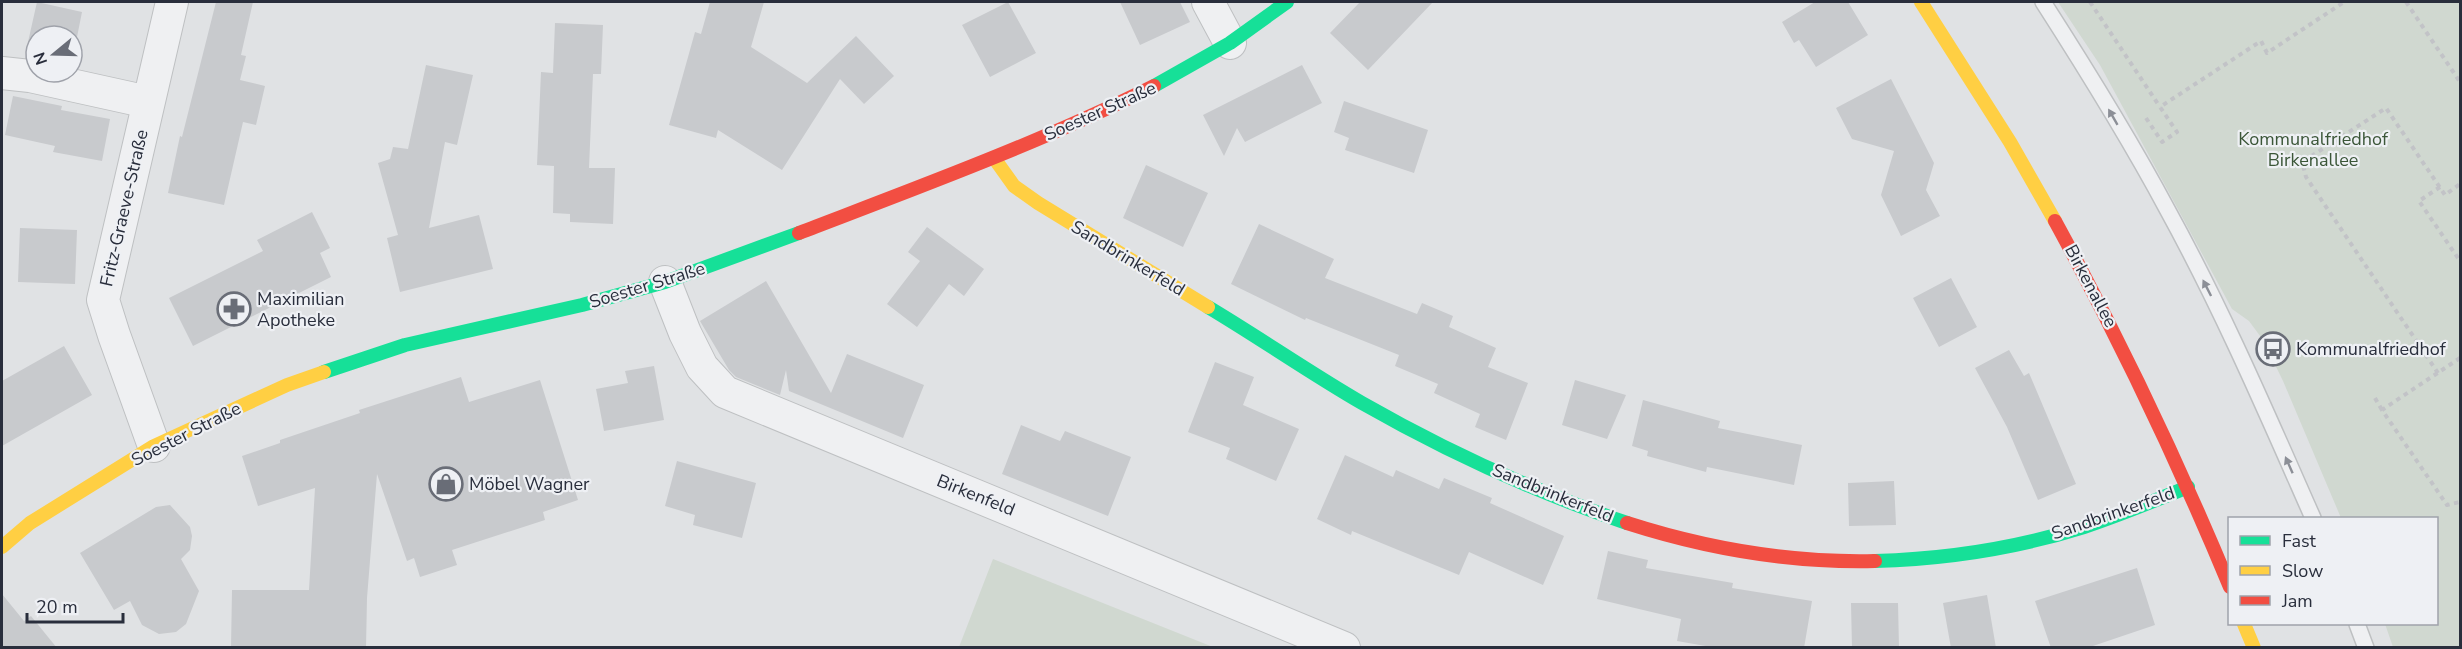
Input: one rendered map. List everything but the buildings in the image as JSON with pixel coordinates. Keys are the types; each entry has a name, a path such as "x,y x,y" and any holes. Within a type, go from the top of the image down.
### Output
{"street":[{"name":"Fritz-Graeve-Straße","path":"154,446 103,300 172,2"},
{"path":"1208,2 1230,43"},
{"name":"Soester Straße","path":"2,547 30,523 154,446 287,385 405,345 582,305 665,282 994,158 1100,113 1169,79 1230,43 1287,2"},
{"name":"Birkenallee","path":"1921,2 1972,77 2057,222 2126,353 2188,487 2228,585"},
{"path":"2,73 30,76 148,102"},
{"name":"Sandbrinkerfeld","path":"994,158 1014,186 1038,203 1378,412 1465,457 1608,516 1667,535 1718,548 1769,557 1824,561 1949,554 2013,544 2081,528 2188,487"},
{"name":"Birkenfeld","path":"665,282 685,333 702,367 725,392 1344,648"},
{"path":"2244,625 2254,648"}],"lane":[{"path":"2043,2 2167,208 2244,361 2312,517"},
{"path":"2357,625 2366,648"}],"path":[{"path":"2090,2 2177,132 2162,142 2145,116 2120,129"},
{"path":"2160,107 2261,42 2267,52 2344,2"},
{"path":"2406,2 2460,82"},
{"path":"2438,373 2306,177 2303,165 2307,159 2386,108 2445,195 2460,184"},
{"path":"2440,187 2419,201 2460,261"},
{"path":"2382,410 2460,358"},
{"path":"2375,398 2447,505 2460,502"}],"green space":[{"name":"Kommunalfriedhof Birkenallee","path":"2058,2 2460,2 2460,647 2393,647 2385,625 2438,625 2438,517 2341,517 2283,381 2263,340 2249,321 2232,309 2100,65"},
{"path":"993,559 1213,647 959,647"}],"traffic: fast":[{"path":"1154,86 1230,43 1287,2"},
{"path":"324,372 405,345 582,305 665,282 799,233"},
{"path":"1208,307 1343,392 1426,438 1525,484 1627,523"},
{"path":"1875,561 1955,555 2033,541 2097,522 2188,487"}],"traffic: slow":[{"path":"1921,2 2010,142 2055,221"},
{"path":"994,158 1014,186 1038,203 1208,307"},
{"path":"2,547 30,523 154,446 287,385 324,372"},
{"path":"2244,625 2254,648"}],"traffic: jam":[{"path":"799,233 1067,127 1154,86"},
{"path":"2055,221 2147,402 2228,582"},
{"path":"1627,523 1719,547 1781,557 1875,561"}],"place":[{"name":"Maximilian Apotheke","path":"234,309"},
{"name":"Kommunalfriedhof","path":"2273,349"},
{"name":"Möbel Wagner","path":"446,484"}]}
